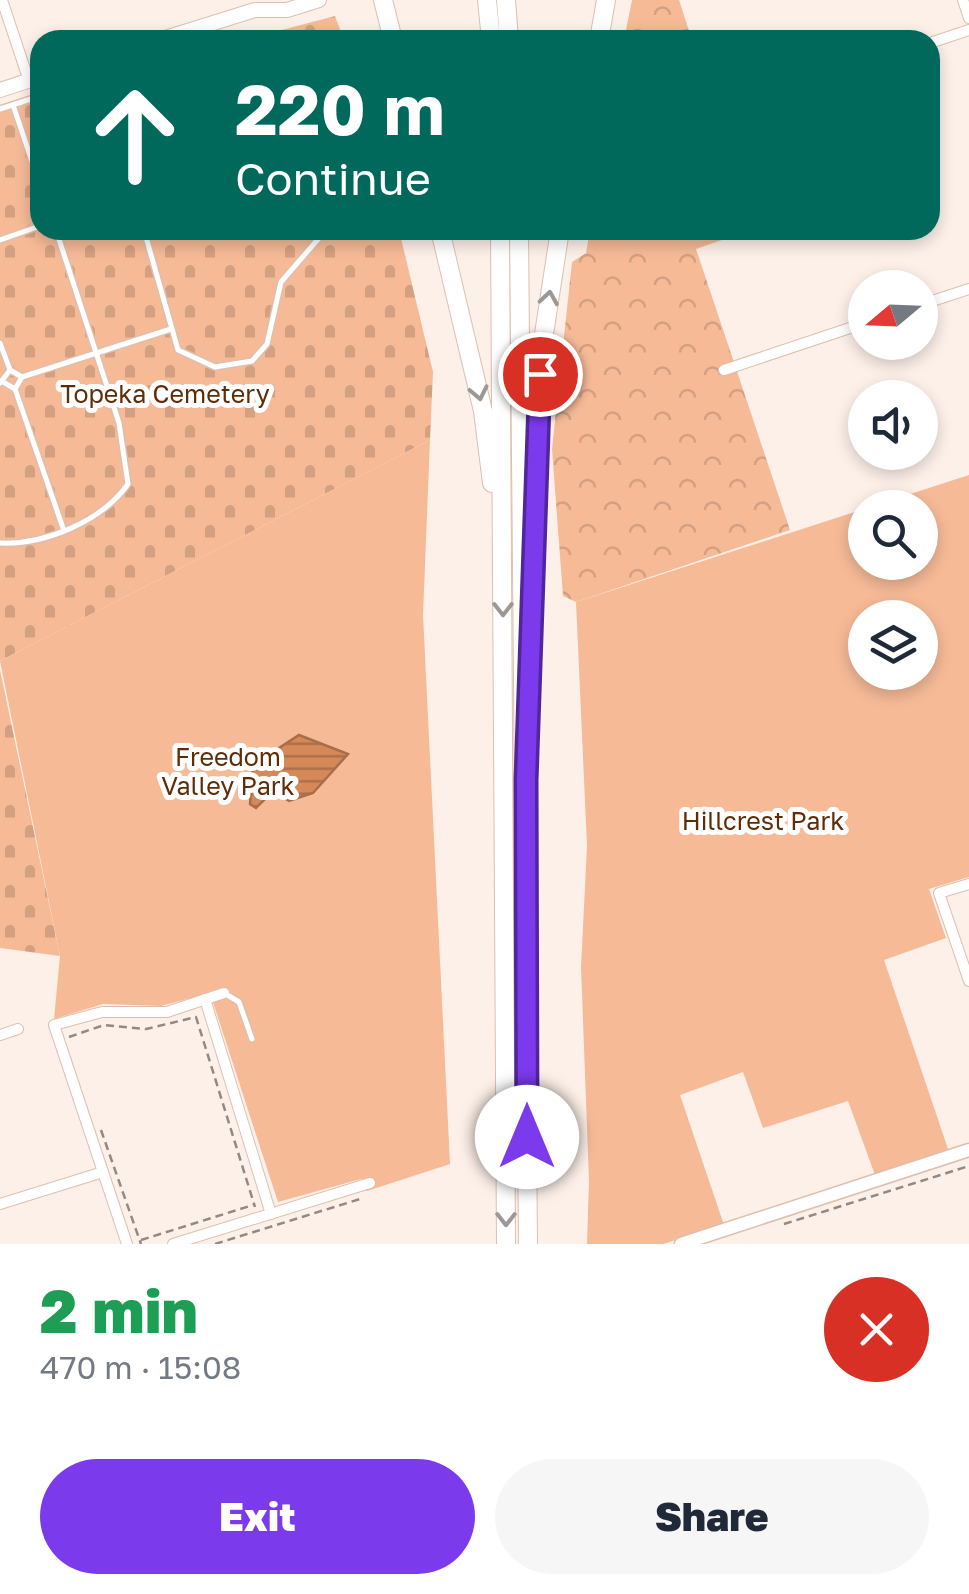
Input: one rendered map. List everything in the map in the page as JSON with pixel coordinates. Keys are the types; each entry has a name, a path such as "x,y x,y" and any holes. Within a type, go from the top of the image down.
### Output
{"highway":[{"path":"383,0 390,30"},
{"path":"487,0 490,30"},
{"path":"506,0 508,30"},
{"path":"601,30 606,0"},
{"path":"442,240 482,411 492,482 502,512"},
{"path":"500,240 506,1244"},
{"path":"518,240 528,1244"},
{"path":"526,780 538,400 559,240"}],"main road":[{"path":"189,30 258,3 287,10 319,0"},
{"path":"0,90 30,81"}],"street":[{"path":"2,0 30,67"},
{"path":"963,0 969,18"},
{"path":"940,40 969,30"},
{"path":"938,300 969,290"},
{"path":"724,370 848,330"},
{"path":"969,884 939,893 969,981"},
{"path":"127,1244 54,1025 102,1012 167,1012 224,994"},
{"path":"205,999 272,1214"},
{"path":"0,1035 18,1029"},
{"path":"680,1244 969,1150"},
{"path":"0,1204 102,1172"},
{"path":"172,1244 370,1184"}],"lane":[{"path":"0,109 30,99"},
{"path":"13,105 30,155"},
{"path":"0,240 30,230"},
{"path":"0,543 38,540 63,530 116,502 128,484 128,460 98,352 59,240"},
{"path":"147,240 178,350 194,361 215,367 252,361 267,344 280,282 317,240"},
{"path":"15,389 22,377 171,329"},
{"path":"0,342 10,370 22,377"},
{"path":"10,370 1,382 15,389 63,530"},
{"path":"224,994 239,1002 252,1039"}],"path":[{"path":"68,1036 104,1025 146,1030 196,1016 258,1218"},
{"path":"100,1129 140,1242 268,1201"},
{"path":"779,1225 969,1166"},
{"path":"215,1244 360,1199"}],"green space":[{"path":"632,0 679,0 689,30 626,30"},
{"path":"335,16 340,30 281,30"},
{"name":"Topeka Cemetery","path":"30,97 30,240 401,240 433,372 430,440 0,661 0,107"},
{"path":"588,240 722,240 696,249 790,530 576,602 563,596 552,449 572,262 586,253"},
{"name":"Freedom Valley Park","path":"430,440 423,615 450,1164 367,1191 361,1179 278,1202 210,993 161,1006 103,1004 54,1019 60,956 0,661"},
{"name":"Hillcrest Park","path":"969,475 969,877 929,889 946,938 884,960 949,1152 875,1175 848,1101 763,1128 743,1072 680,1095 724,1225 663,1244 587,1244 589,1181 581,967 587,846 576,602 848,514 848,580 938,580 938,490 923,490"},
{"path":"0,670 60,956 0,948"}],"shaded area":[{"path":"299,735 348,754 313,793 289,801 273,791 256,808 250,804 253,765"}],"route":[{"path":"527,1137 526,780 540,374"}]}
